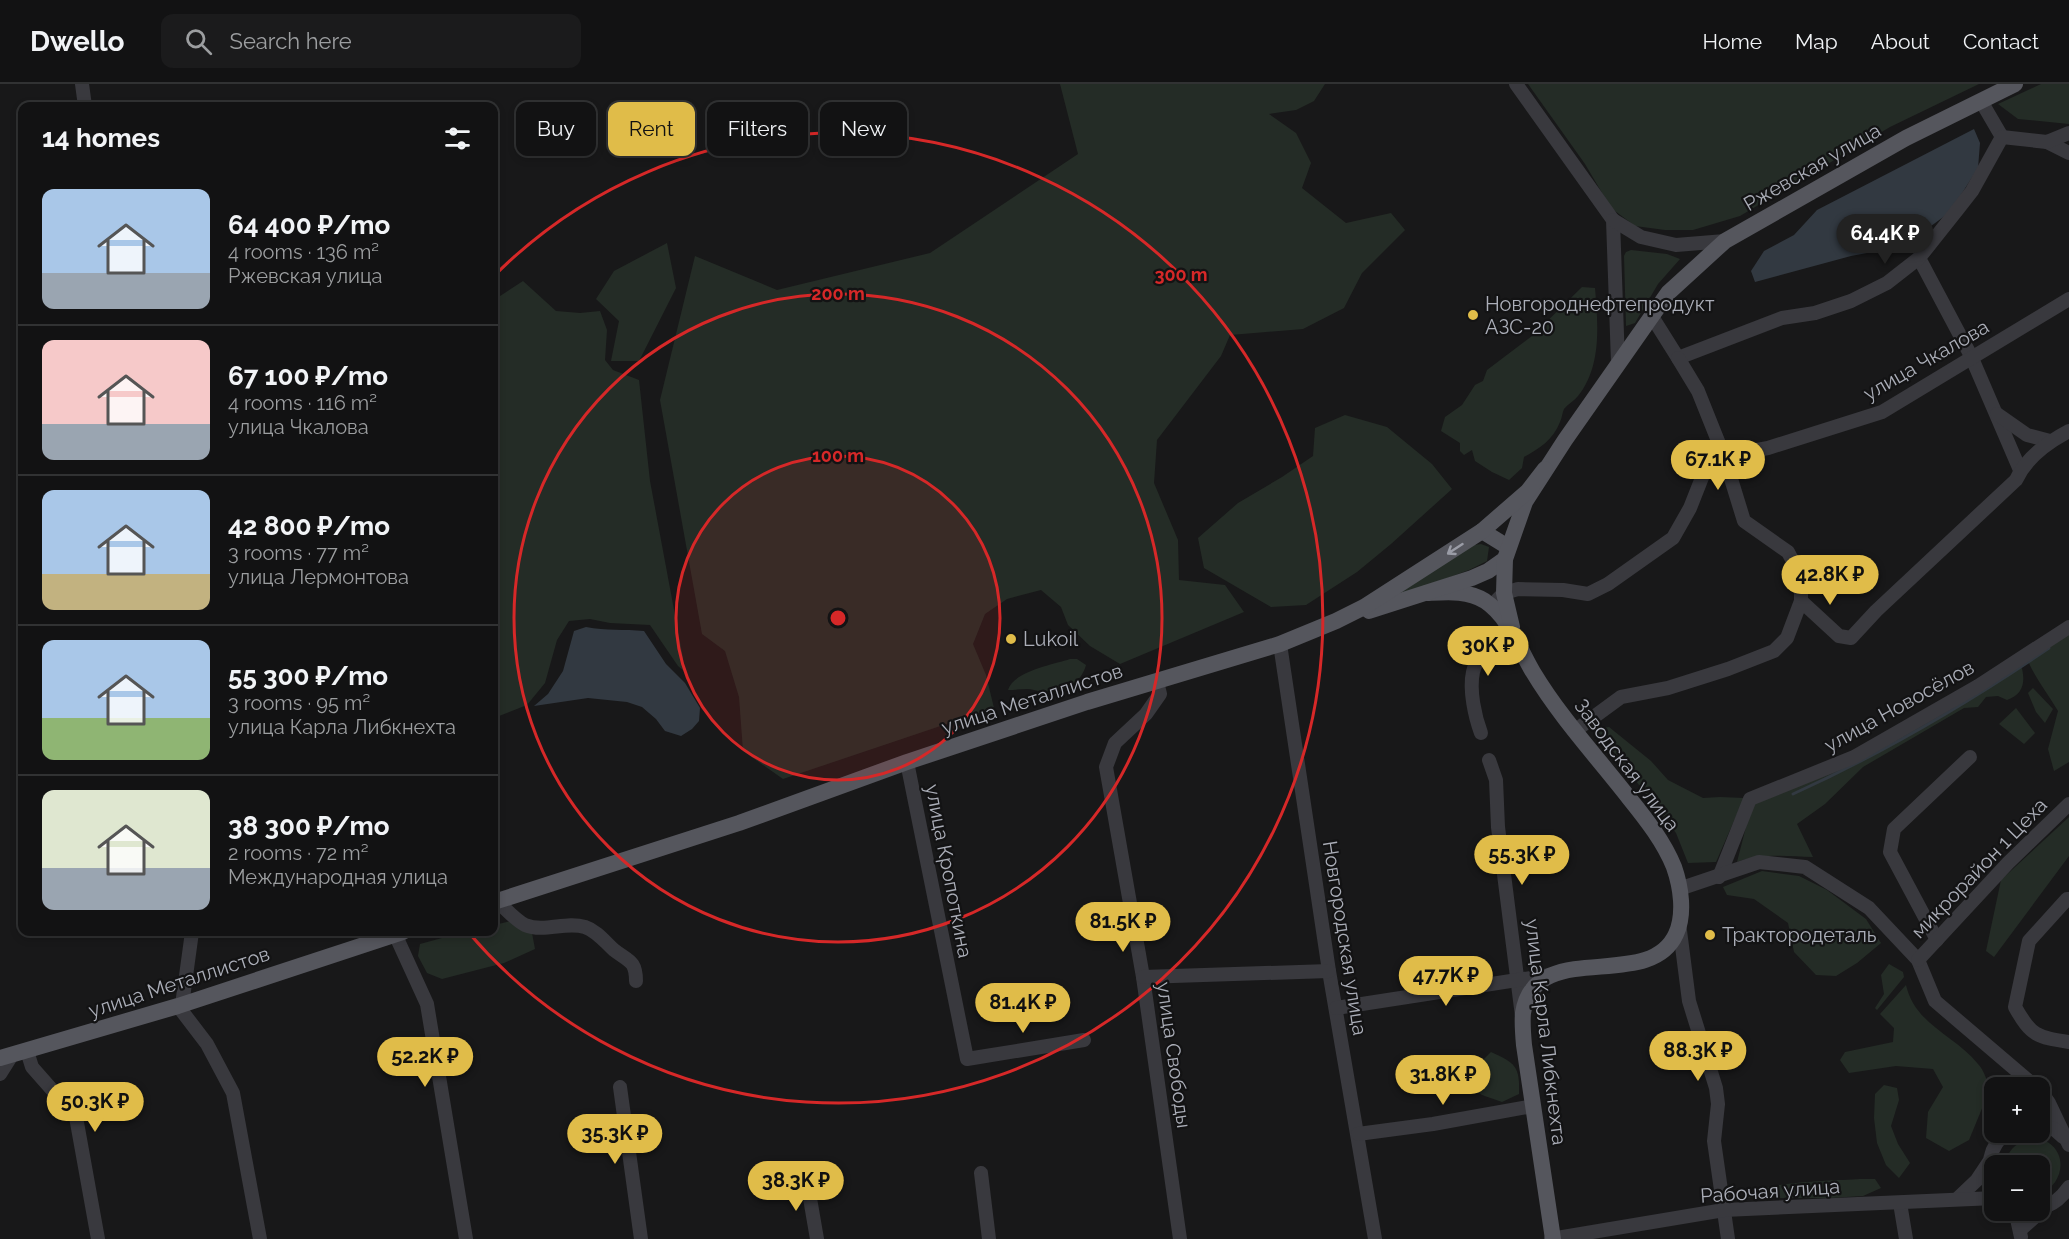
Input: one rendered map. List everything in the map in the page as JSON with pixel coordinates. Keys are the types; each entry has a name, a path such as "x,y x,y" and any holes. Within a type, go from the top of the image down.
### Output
{"main road":[{"name":"Ржевская улица","path":"1545,469 1668,293 1725,241 1906,138 2014,84"},
{"name":"улица Металлистов","path":"498,900 739,823 907,762 1087,702 1280,644 1336,621 1364,607 1482,531 1528,491 1545,469"},
{"path":"1510,625 1504,593 1506,553 1525,502 1545,469"},
{"path":"1482,531 1506,553"},
{"path":"1336,621 1472,578 1488,571 1506,553"},
{"path":"1427,593 1466,593 1483,600 1510,625"},
{"name":"Заводская улица","path":"1510,625 1533,672 1657,836 1674,867 1681,904 1679,922"},
{"path":"1522,1021 1525,1004 1538,982 1551,974 1645,960 1656,955 1671,942 1679,922"},
{"name":"улица Металлистов","path":"13,1055 180,1005 390,936"},
{"name":"улица Карла Либкнехта","path":"1522,1021 1552,1239"}],"street":[{"path":"82,84 84,102"},
{"path":"1516,84 1613,220 1641,237 1676,245 1725,241"},
{"path":"1981,101 2002,137"},
{"path":"2047,141 2069,133"},
{"path":"2002,137 2047,141 2069,153"},
{"path":"1678,358 1782,318 1815,313 1851,301 1887,283 1919,258 1972,191 2002,137"},
{"path":"1613,220 1618,363"},
{"path":"1919,258 1971,356 2020,470"},
{"name":"улица Чкалова","path":"1724,456 1768,448 1882,412 1971,356 2069,299"},
{"path":"1576,730 1622,697 1668,688 1728,669 1774,651 1787,638 1801,601 1801,585 1797,569 1788,552 1744,521 1724,456 1698,391 1651,315"},
{"path":"1995,413 2027,435 2050,441"},
{"path":"1801,601 1839,636 1851,638 1876,611 2016,480 2020,470 2050,441 2069,431"},
{"path":"1491,606 1504,593 1518,589 1563,590 1588,594 1608,584 1673,538 1690,508 1705,470 1724,456"},
{"path":"1480,733 1473,712 1473,672 1480,658 1510,625"},
{"name":"улица Новосёлов","path":"1719,877 1750,799 1854,757 1978,686 2069,627"},
{"name":"Новгородская улица","path":"1280,644 1329,971 1375,1239"},
{"name":"улица Свободы","path":"1157,682 1160,694 1146,714 1115,742 1106,767 1143,977 1180,1239"},
{"path":"1937,940 1890,852 1894,830 1970,757"},
{"name":"улица Карла Либкнехта","path":"1489,760 1496,780 1498,827 1522,1021"},
{"name":"улица Кропоткина","path":"907,762 967,1059 1084,1040"},
{"name":"микрорайон 1 Цеха","path":"1918,960 2008,864 2069,804"},
{"path":"1679,889 1760,862 1805,867 1869,908 1918,960 1935,1001 2024,1077"},
{"path":"2069,899 2029,941 2014,1007 2025,1025 2041,1038 2069,1042"},
{"path":"498,904 519,922 532,927 563,925 586,927 631,961 636,970 636,981"},
{"name":"Заводская улица","path":"1679,922 1689,1001 1716,1088 1718,1104 1714,1141 1728,1239"},
{"path":"191,936 180,1005 207,1044 233,1093 260,1239"},
{"path":"400,936 427,1004 466,1239"},
{"path":"1143,977 1329,971"},
{"path":"1336,1008 1551,974"},
{"path":"0,1074 13,1055 32,1067 76,1117 98,1239"},
{"path":"620,1088 641,1239"},
{"path":"2050,1105 2067,1142"},
{"path":"1358,1134 1433,1124 1533,1106"},
{"path":"2050,1128 2067,1142"},
{"path":"1957,1199 1977,1180 1984,1170"},
{"path":"981,1173 989,1239"},
{"path":"807,1180 817,1239"},
{"path":"2050,1204 2067,1193"},
{"name":"Рабочая улица","path":"1552,1239 1724,1210 1984,1198"},
{"path":"1900,1203 1906,1239"},
{"path":"2020,1234 2032,1221"}],"shaded area":[{"path":"1060,84 1325,84 1314,101 1296,110 1269,114 1296,133 1311,163 1302,188 1346,223 1391,213 1405,230 1362,273 1344,308 1303,329 1230,335 1221,356 1157,440 1154,483 1178,540 1179,580 1225,585 1244,612 1120,664 1090,646 1068,625 1061,607 1041,590 1007,599 985,614 973,644 986,675 994,708 783,779 743,751 739,697 725,651 702,634 660,400 695,256 777,290 930,253 1078,154"},
{"path":"1528,84 1979,84 1890,127 1740,216 1693,230 1665,230 1635,226 1611,208 1585,164"},
{"path":"2041,84 2069,84 2069,124 2018,119 1998,104"},
{"path":"1974,129 1980,143 1978,168 1950,212 1904,246 1851,256 1755,282 1751,271 1764,251 1794,235 1817,210"},
{"path":"667,243 676,288 639,361 611,361 619,321 596,299 614,271"},
{"path":"1631,250 1667,254 1680,259 1658,284 1635,323 1626,326 1624,256"},
{"path":"523,281 556,311 580,313 600,311 607,330 605,360 613,370 639,380 650,481 684,671 678,666 650,625 610,623 590,619 569,621 557,640 545,683 527,705 498,716 498,297"},
{"path":"1582,287 1595,288 1597,344 1591,372 1578,396 1564,409 1554,434 1541,447 1524,457 1522,468 1509,480 1475,461 1472,450 1464,455 1460,451 1460,443 1441,431 1445,417 1462,405 1475,385 1483,381 1487,370 1532,336"},
{"path":"1345,415 1387,427 1432,464 1452,489 1357,572 1306,605 1271,607 1204,568 1198,538 1238,503 1313,456 1315,428"},
{"path":"1481,544 1489,547 1487,561 1402,595 1401,591 1474,545"},
{"path":"586,627 644,631 666,664 685,683 700,708 699,721 692,729 681,736 665,731 656,719 642,707 627,702 588,698 534,706 548,694 563,671 574,631"},
{"path":"2069,632 2069,762 2054,771 2048,749 2058,711 2027,658"},
{"path":"1070,659 1077,659 1086,665 1080,678 1063,689 1056,691 1008,690 1012,683 1026,673"},
{"path":"2020,662 2023,685 2013,697 2007,700 1998,696 1986,697 1978,707 1964,708 1863,767 1825,804 1797,824 1813,857 1765,856 1737,862 1747,823 1756,801 1795,784"},
{"path":"2033,688 2053,709 2045,723 2036,712 2028,693"},
{"path":"2016,708 2035,733 2024,744 1999,724"},
{"path":"1609,727 1651,761 1668,780 1703,798 1744,798 1716,862 1688,863 1676,833 1596,729"},
{"path":"2069,817 2069,856 1994,957 1986,951 2001,880"},
{"path":"1762,871 1799,876 1827,890 1866,919 1881,943 1857,963 1836,976 1816,975 1794,952 1788,923 1754,899 1727,895 1723,887"},
{"path":"515,920 532,933 535,949 504,963 442,979 427,973 418,956 420,944 449,936 498,936 498,924"},
{"path":"1889,964 1903,972 1904,977 1877,1010 1875,1008 1884,994 1881,975"},
{"path":"1906,985 1918,1010 1969,1054 1984,1072 1984,1104 1969,1140 1949,1151 1926,1138 1928,1112 1943,1087 1933,1069 1896,1066 1849,1073 1840,1060 1845,1052 1893,1042 1894,1028 1880,1014"},
{"path":"1491,1052 1506,1059 1517,1071 1519,1094 1502,1102 1482,1095 1468,1086 1479,1064"},
{"path":"1884,1085 1897,1088 1899,1100 1891,1126 1898,1144 1910,1163 1899,1178 1886,1165 1877,1143 1874,1118 1875,1094"},
{"path":"2020,1143 2049,1143 2055,1149 2059,1156 2060,1171 2053,1185 2050,1188 2050,1155 2009,1155"},
{"path":"1875,1179 1881,1188 1863,1196 1740,1198 1750,1192 1780,1185"}],"waterway":[{"path":"1793,794 1860,762 1924,726 2049,648"}],"place":[{"name":"Новгороднефтепродукт АЗС-20","path":"1473,315"},
{"name":"Lukoil","path":"1011,639"},
{"name":"Трактородеталь","path":"1710,935"}]}
